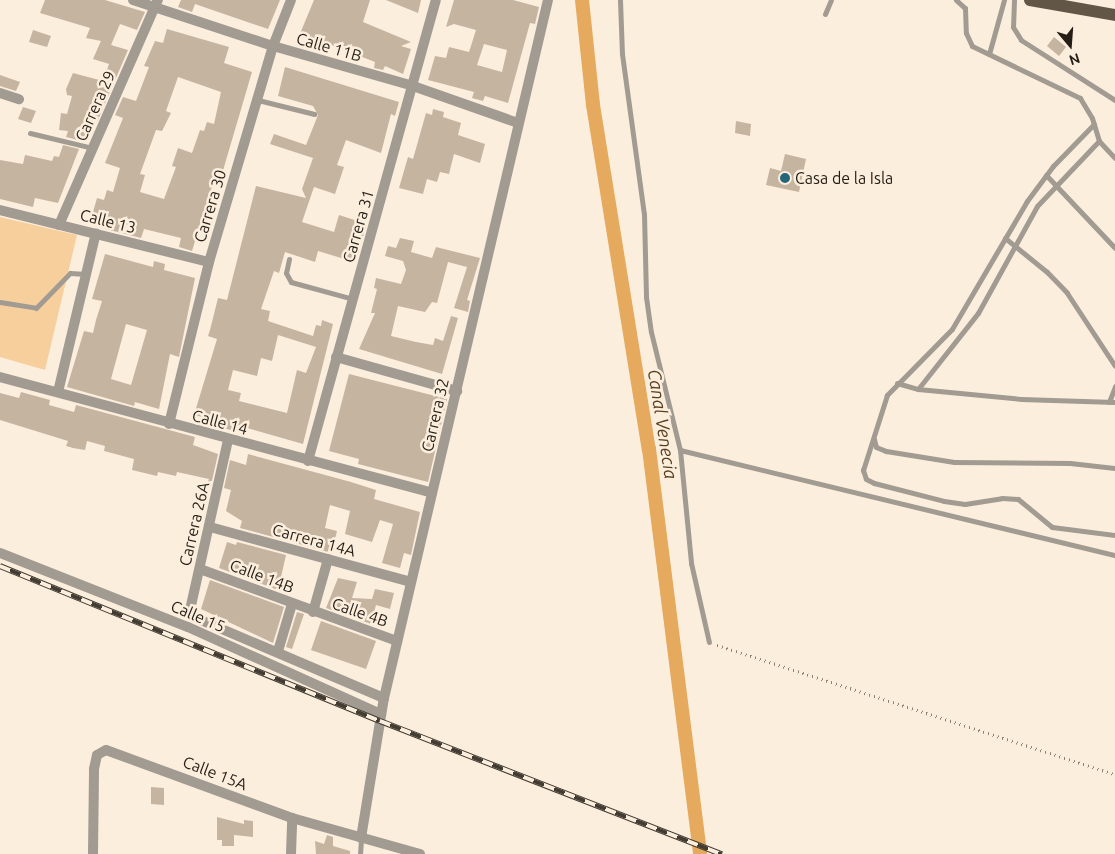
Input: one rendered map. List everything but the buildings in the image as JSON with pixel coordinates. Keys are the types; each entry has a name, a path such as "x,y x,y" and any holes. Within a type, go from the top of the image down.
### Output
{"main road":[{"path":"1030,0 1115,15"}],"street":[{"name":"Calle 11B","path":"132,0 157,4 273,46 413,86 518,123"},
{"name":"Carrera 30","path":"169,424 209,262 273,46 291,0"},
{"name":"Carrera 31","path":"308,461 436,0"},
{"name":"Carrera 32","path":"362,838 384,698 548,0"},
{"name":"Carrera 29","path":"59,225 157,4"},
{"path":"0,93 19,99"},
{"name":"Calle 13","path":"0,210 209,262"},
{"path":"58,392 96,233"},
{"path":"336,357 456,391"},
{"name":"Calle 14","path":"0,377 228,440 432,493"},
{"name":"Carrera 26A","path":"189,615 228,440"},
{"name":"Carrera 14A","path":"210,527 411,582"},
{"name":"Calle 15","path":"0,553 188,626 381,714"},
{"path":"313,612 328,559"},
{"name":"Calle 14B","path":"200,569 313,612"},
{"path":"278,651 292,604"},
{"name":"Calle 4B","path":"313,612 397,641"},
{"name":"Calle 15","path":"189,615 278,651 384,698"},
{"name":"Calle 15A","path":"93,854 94,769 97,755 106,750 292,818 420,854"},
{"path":"291,854 292,818"}],"lane":[{"path":"620,0 622,54 644,214 646,297 651,332 680,450 691,564 709,642"},
{"path":"825,14 831,0"},
{"path":"956,0 965,8 968,42 1080,98 1094,124 1099,141 1115,158"},
{"path":"989,54 1004,0"},
{"path":"1014,0 1013,27 1021,40 1115,100"},
{"path":"258,100 314,114"},
{"path":"1094,124 1046,176 1005,238 952,329 930,354 897,383 887,395 863,470 866,479 874,483 965,504 1002,498 1018,500 1052,527 1115,536"},
{"path":"30,134 93,148"},
{"path":"918,389 978,313 1037,206 1055,184 1099,141"},
{"path":"1046,176 1115,248"},
{"path":"1005,238 1015,244 1066,293 1115,366"},
{"path":"289,259 286,273 291,282 353,299"},
{"path":"0,302 36,308 70,273 87,274"},
{"path":"897,383 918,389 1021,399 1112,402 1115,386"},
{"path":"874,433 876,447 886,451 954,462 1070,463 1115,468"},
{"path":"680,450 1115,556"},
{"path":"360,854 362,838"}],"path":[{"path":"709,642 1115,774"}],"shaded area":[{"path":"0,217 77,235 45,370 0,357"}],"waterway":[{"name":"Canal Venecia","path":"582,0 593,105 649,449 700,854"}],"railway":[{"path":"0,566 380,721 722,854"}],"place":[{"name":"Casa de la Isla","path":"785,178"}]}
